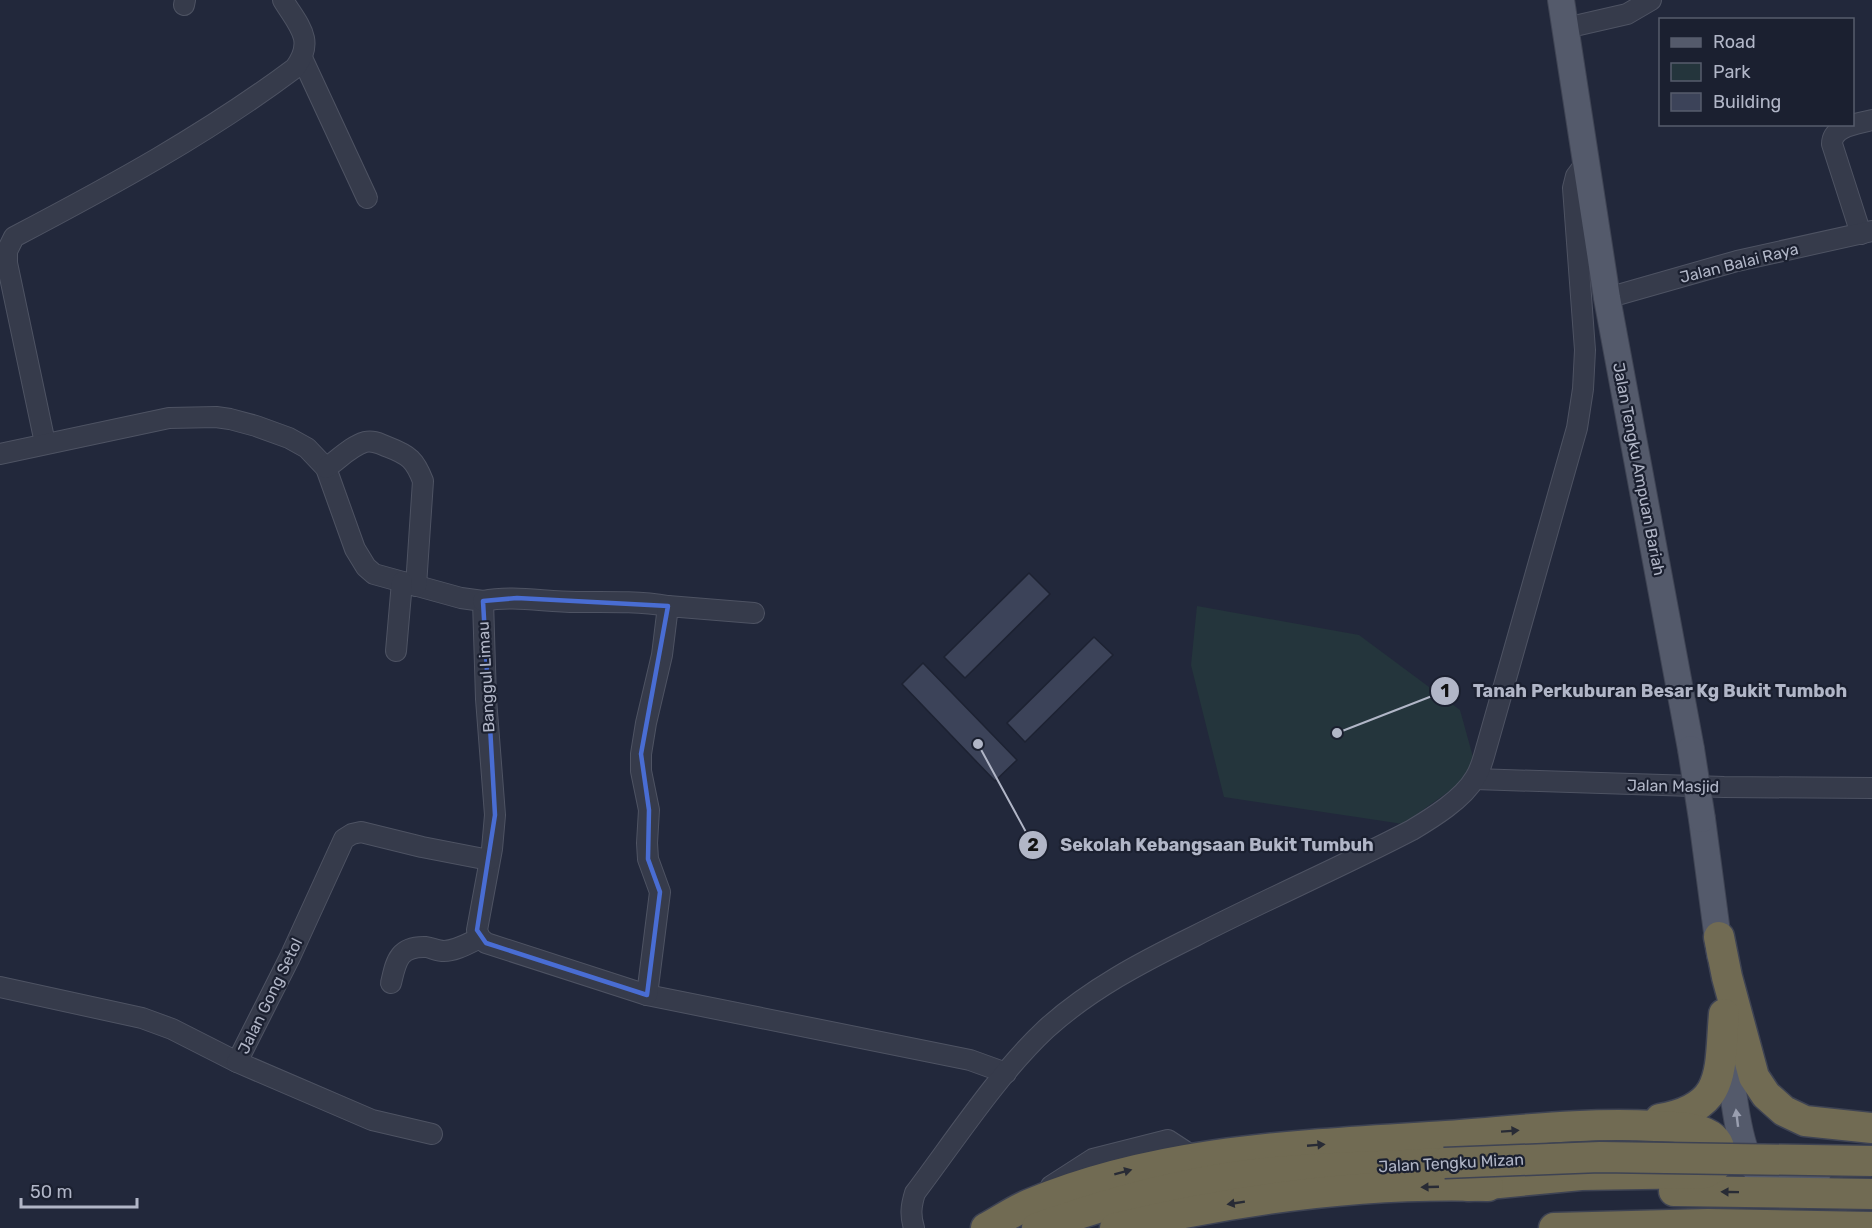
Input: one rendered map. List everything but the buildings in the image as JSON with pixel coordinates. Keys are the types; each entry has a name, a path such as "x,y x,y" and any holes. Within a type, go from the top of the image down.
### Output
{"highway":[{"path":"1719,938 1754,1077 1766,1095 1784,1112 1805,1121 1872,1128"},
{"path":"1627,1124 1688,1112 1699,1107 1708,1098 1719,1069 1724,1014"},
{"path":"986,1228 1032,1216 1081,1184 1131,1170 1197,1159 1365,1141 1627,1124 1700,1130 1716,1141 1720,1153 1713,1170 1705,1173 1581,1175 1468,1186"},
{"path":"1837,1126 1812,1141 1806,1148 1803,1156 1806,1165 1817,1176 1872,1182"},
{"name":"Jalan Tengku Mizan","path":"1032,1216 1093,1208 1156,1192 1227,1178 1319,1169 1600,1156 1872,1161"},
{"name":"Jalan Tengku Mizan","path":"1115,1228 1186,1211 1271,1197 1374,1188 1468,1186 1872,1194"},
{"path":"1554,1228 1708,1224 1872,1227"}],"main road":[{"name":"Jalan Tengku Ampuan Bariah","path":"1561,0 1607,298 1691,749 1719,938 1724,1014 1740,1138 1752,1167 1767,1179 1817,1176"}],"street":[{"path":"45,443 7,263 7,252 14,237 152,163 263,92 295,68 305,49 303,34 282,0"},
{"path":"1566,28 1627,14 1651,0"},
{"path":"302,58 367,198"},
{"path":"1866,233 1832,144 1832,137 1836,132 1872,120"},
{"path":"914,1228 911,1212 915,1192 1006,1073 1045,1030 1111,979 1412,830 1449,804 1475,779 1484,756 1577,428 1583,390 1585,350 1573,188 1576,176 1585,164"},
{"name":"Jalan Balai Raya","path":"1607,298 1737,261 1866,233"},
{"name":"Banggul Limau","path":"0,454 169,418 230,418 289,438 307,448 326,468 355,549 374,574 461,598 483,601 485,689 495,815 477,930 480,939"},
{"path":"326,468 353,448 364,442 374,441 405,453 418,468 423,481 409,584 396,651"},
{"path":"483,601 517,598 574,602 646,602 754,613"},
{"path":"647,994 660,892 648,859 646,843 649,810 641,771 641,754 662,655 668,606"},
{"name":"Jalan Masjid","path":"1475,779 1724,787 1872,788"},
{"name":"Jalan Gong Setol","path":"0,987 142,1018 172,1029 237,1062 290,957 344,839 361,832 489,860"},
{"path":"391,983 396,960 407,951 426,947 444,951 452,950 480,939 486,943 647,994 970,1060 1006,1073"},
{"path":"237,1062 372,1120 432,1134"}],"highlighted area":[{"path":"517,598 668,606 641,754 649,810 648,859 660,892 647,995 486,943 477,930 495,815 483,601"}],"green space":[{"path":"1197,606 1359,635 1460,710 1473,757 1465,780 1403,824 1224,797 1191,665"}],"place":[{"name":"Tanah Perkuburan Besar Kg Bukit Tumboh","path":"1337,733"},
{"name":"Sekolah Kebangsaan Bukit Tumbuh","path":"978,744"}]}
